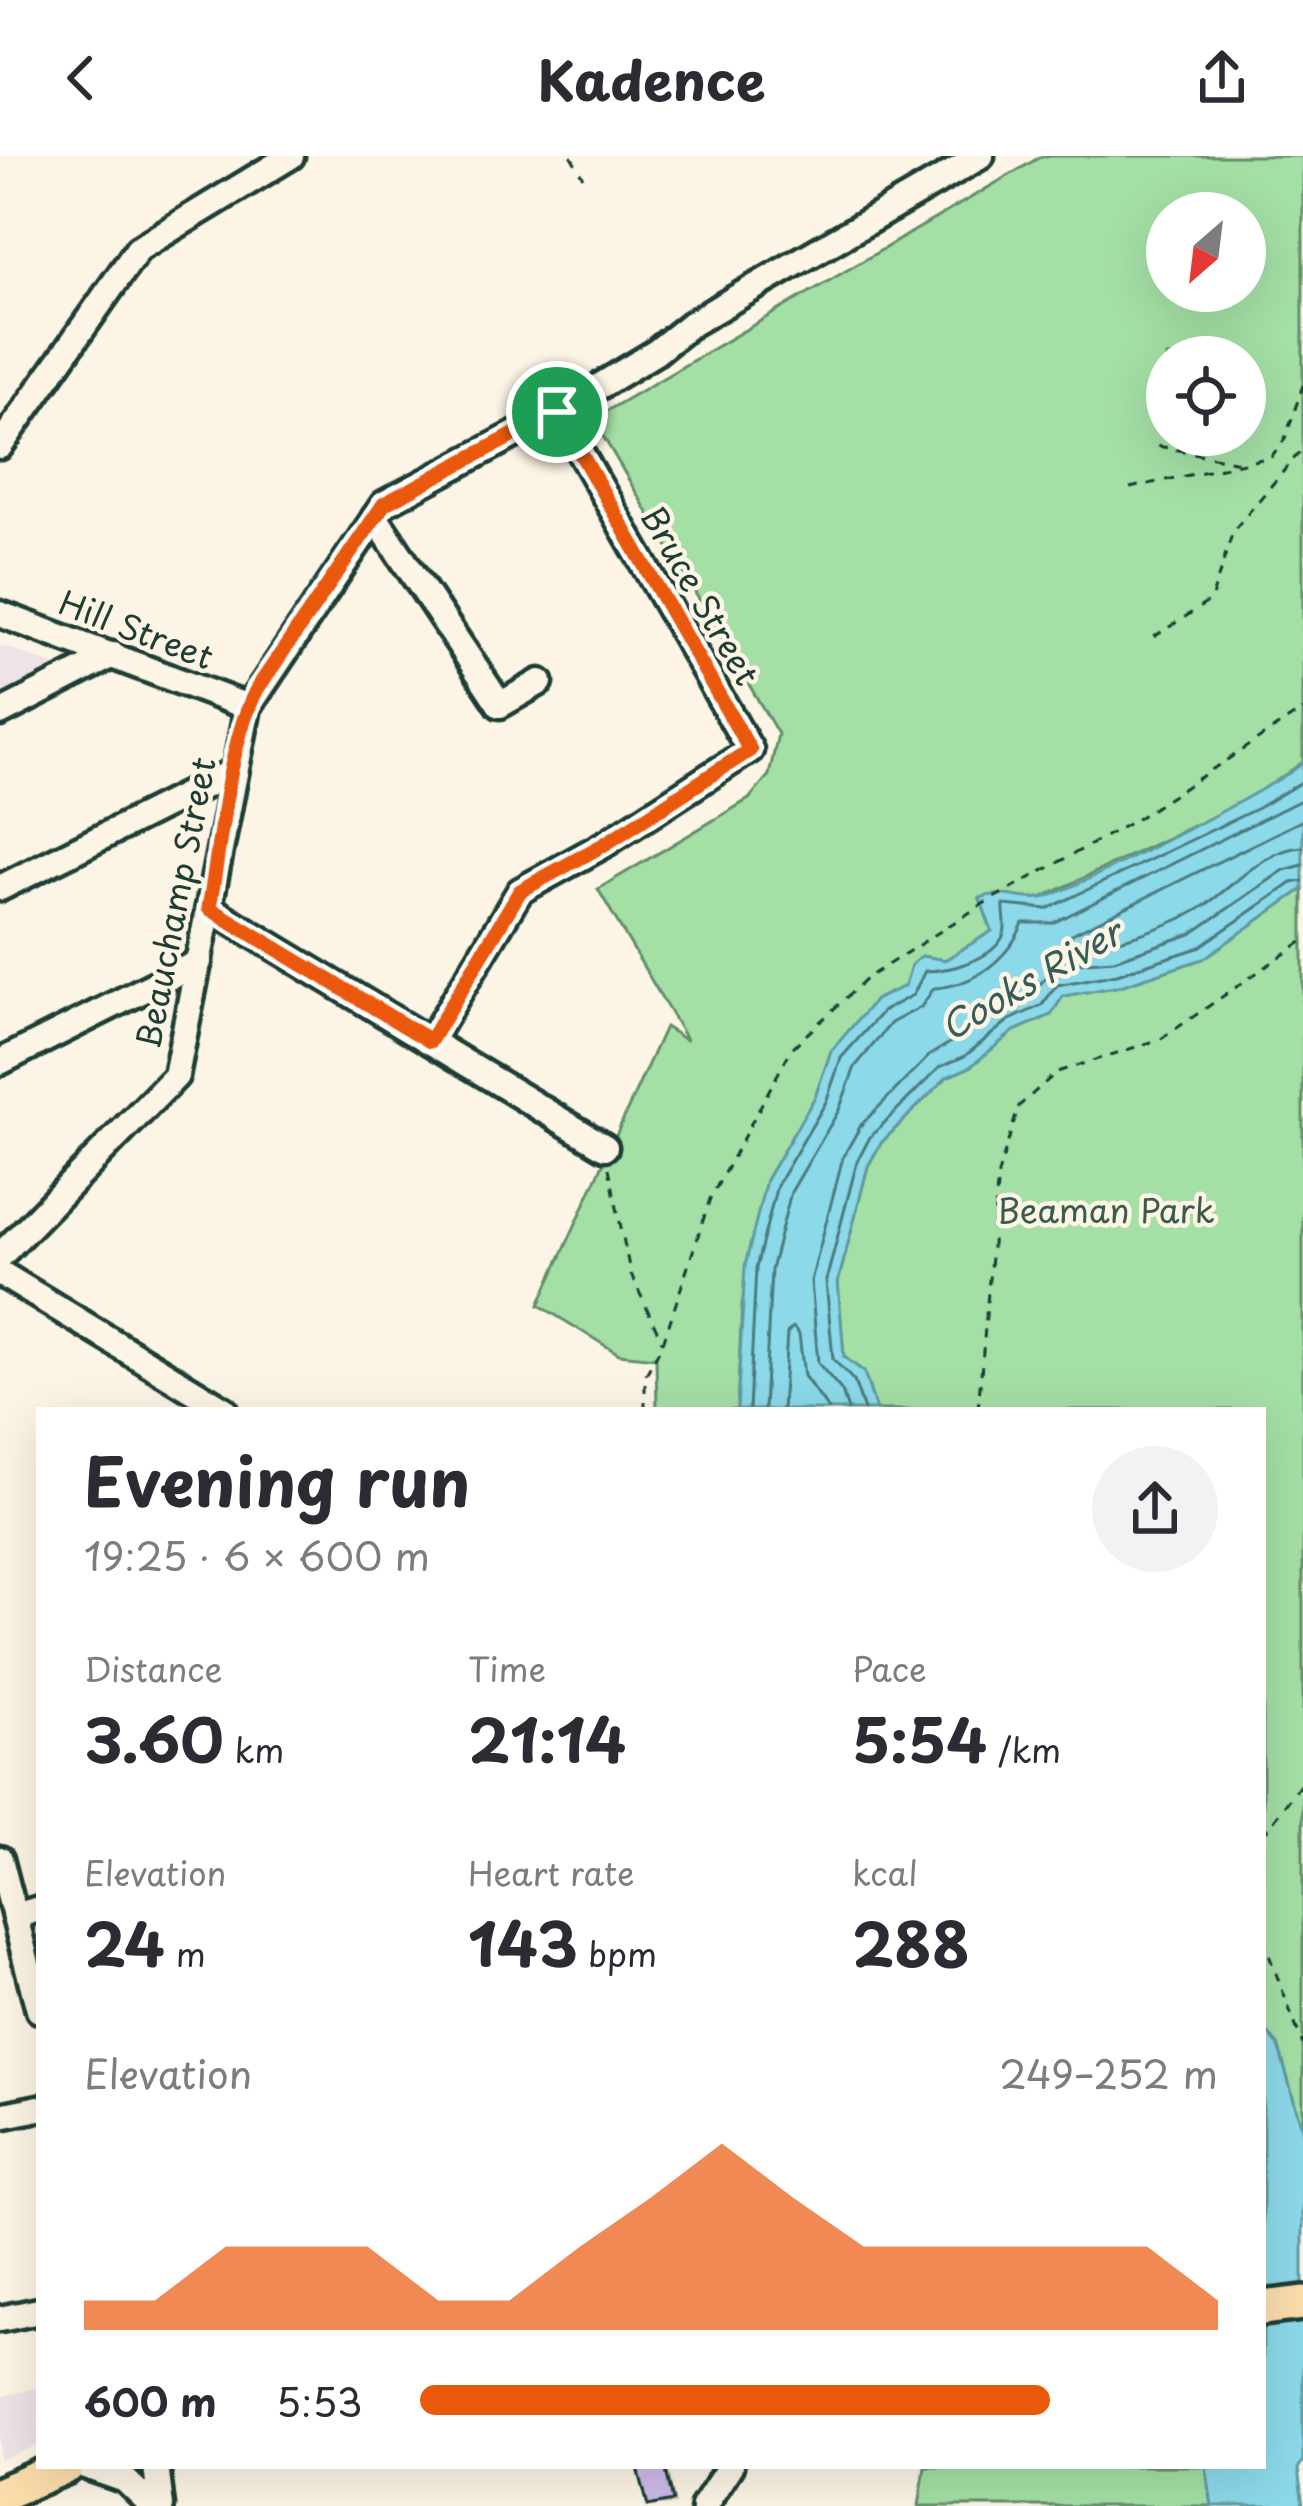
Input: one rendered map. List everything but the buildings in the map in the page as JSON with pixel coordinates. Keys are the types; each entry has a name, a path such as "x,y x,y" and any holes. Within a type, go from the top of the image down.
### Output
{"main road":[{"path":"1266,2308 1303,2303"},
{"path":"0,2494 60,2469"}],"street":[{"path":"0,446 138,249 291,156"},
{"name":"Beauchamp Street","path":"0,1256 171,1085 248,707 384,504 557,412 656,352 691,324 981,156"},
{"name":"Bruce Street","path":"430,1041 520,891 605,844 750,750 557,412"},
{"path":"375,517 500,705 540,682"},
{"name":"Hill Street","path":"0,614 248,707"},
{"path":"0,713 113,655"},
{"path":"0,888 234,771"},
{"path":"209,908 605,1147"},
{"path":"0,1062 199,962"},
{"path":"0,1273 220,1407"},
{"path":"0,1858 27,1912 36,1986"},
{"path":"0,2116 36,2109"},
{"path":"0,2319 36,2312"},
{"path":"93,2469 124,2480 152,2506"},
{"path":"156,2469 161,2506"},
{"path":"704,2506 728,2469"}],"path":[{"path":"571,156 583,177"},
{"path":"1130,488 1202,470 1252,465 1281,448 1303,386"},
{"path":"1154,637 1211,600 1233,531 1303,448"},
{"path":"1207,456 1252,465"},
{"path":"645,1407 645,1376 663,1343 710,1199 792,1048 867,978 982,904 1135,820 1303,710"},
{"path":"978,1407 998,1174 1019,1106 1057,1072 1161,1039 1303,941"},
{"path":"605,1147 631,1272 663,1343"},
{"path":"1266,1831 1303,1781"},
{"path":"1266,1947 1303,2044"}],"shaded area":[{"path":"0,645 68,670 0,704"},
{"path":"36,2388 36,2446 0,2460 0,2397"}],"green space":[{"path":"1042,156 1303,156 1303,762 1254,797 1041,898 980,899 992,931 945,960 921,956 905,986 875,1000 831,1052 815,1097 766,1180 742,1304 737,1407 657,1407 656,1358 619,1354 539,1305 665,1027 687,1041 598,889 749,799 769,775 778,734 593,419"},
{"name":"Beaman Park","path":"1303,889 1303,2132 1278,2045 1266,2031 1266,1407 875,1407 864,1372 844,1357 838,1282 868,1166 881,1143 947,1077 970,1067 1014,1031 1051,1015 1063,996 1120,986 1203,959"},
{"path":"925,2469 1206,2469 1212,2506 919,2506"}],"water":[{"name":"Cooks River","path":"1303,762 1303,889 1203,959 1120,986 1063,996 1051,1015 1014,1031 970,1067 947,1077 881,1143 868,1166 838,1282 844,1357 864,1372 875,1407 737,1407 745,1266 766,1180 815,1097 831,1051 875,1000 905,986 911,965 921,956 945,960 992,931 980,898 1042,898 1060,892"},
{"path":"1266,2031 1278,2045 1303,2132 1303,2460 1298,2469 1303,2506 1212,2506 1206,2469 1266,2469"}],"route":[{"path":"557,412 750,750 605,844 520,891 430,1041 209,908 234,771 248,707 257,689 384,504 530,422 557,412"}]}
